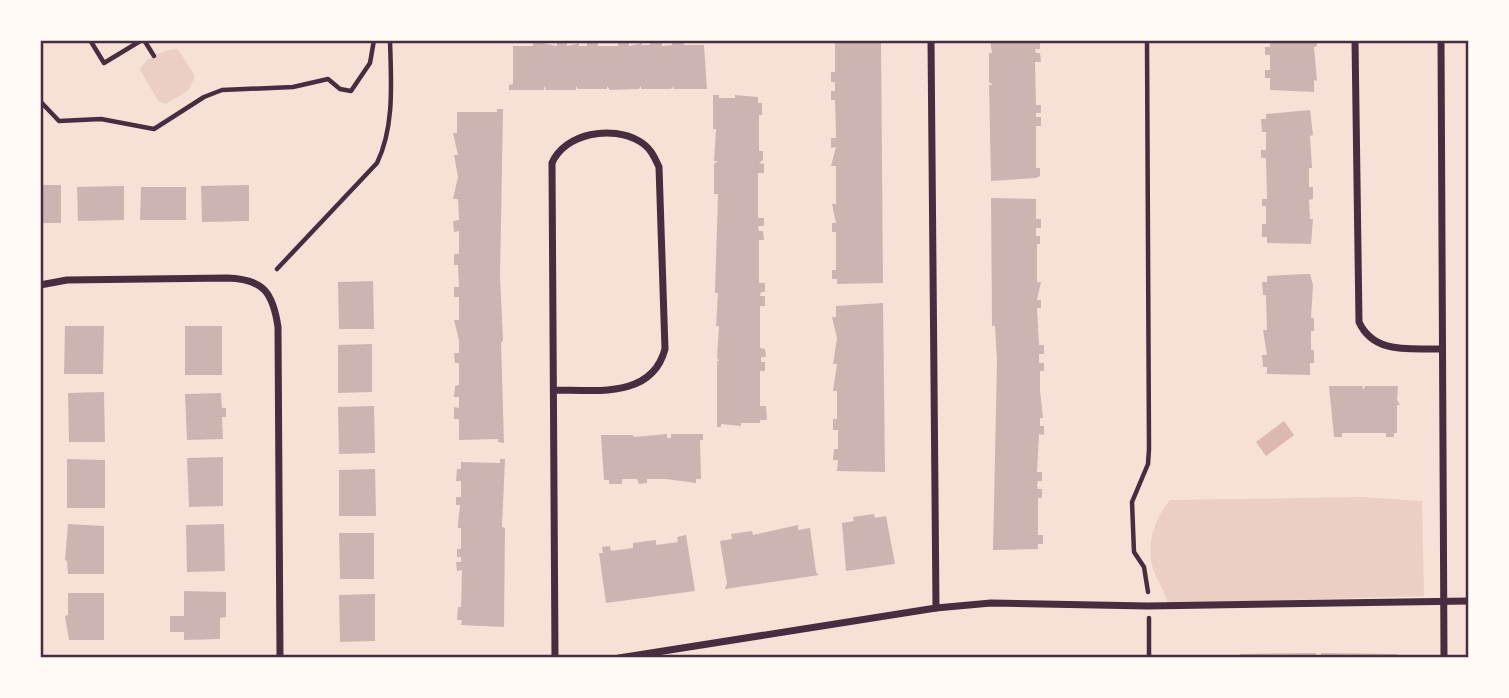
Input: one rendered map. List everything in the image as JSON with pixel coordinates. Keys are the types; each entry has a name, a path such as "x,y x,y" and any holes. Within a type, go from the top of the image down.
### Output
{"street":[{"path":"931,40 936,608"},
{"path":"1355,40 1359,323 1366,336 1378,344 1393,348 1443,348"},
{"path":"1441,40 1444,658"},
{"path":"554,390 632,386 648,378 661,365 665,349 659,167 652,152 639,141 625,136 594,134 575,140 556,155 552,163 555,658"},
{"path":"40,285 66,280 227,278 253,282 266,289 275,307 278,327 280,658"},
{"path":"619,658 936,608 991,603 1148,606 1469,601"}],"path":[{"path":"90,40 104,63 142,40 154,56"},
{"path":"40,101 59,121 101,119 154,129 204,97 222,90 293,87 328,79 345,92 351,91 370,63 374,40"},
{"path":"277,269 377,163 383,150 389,121 390,40"},
{"path":"1147,40 1149,449 1147,464 1132,502 1134,552 1144,567 1148,584"},
{"path":"1149,632 1149,658"}],"shaded area":[{"path":"178,49 195,76 189,90 166,104 159,102 140,70 146,61 156,55"},
{"path":"1284,421 1294,435 1266,456 1256,442"},
{"path":"1361,497 1422,501 1424,596 1168,604 1150,555 1155,525 1170,500"}],"building":[{"path":"587,40 598,40 598,46 618,46 618,40 629,40 629,46 642,43 650,45 650,40 662,40 662,46 672,45 672,40 684,40 684,45 704,45 707,89 674,89 674,86 671,89 641,89 641,86 639,89 610,90 607,86 607,89 578,89 576,86 576,90 546,90 544,86 544,90 509,90 509,85 513,84 513,46 533,46 533,41 557,46 557,41 567,41 567,46 579,43 579,46 587,46"},
{"path":"835,40 881,40 883,283 837,284 837,279 832,279 832,270 836,270 836,232 832,232 832,223 836,223 832,204 836,204 836,166 831,166 836,147 831,148 831,138 836,138 835,100 831,100 831,91 835,91 831,72 835,72"},
{"path":"990,40 1040,41 1040,49 1035,49 1036,53 1040,53 1041,62 1035,62 1036,105 1041,105 1041,113 1036,113 1036,117 1041,117 1041,126 1036,126 1036,168 1040,168 1040,176 1036,178 991,181 989,85 993,85 989,82 989,53 992,53"},
{"path":"1270,40 1317,40 1317,46 1314,47 1317,81 1314,80 1314,92 1270,90 1270,78 1265,78 1265,70 1270,70 1270,55 1265,55 1265,47 1270,47"},
{"path":"713,95 719,95 719,98 735,98 735,95 758,97 758,103 762,103 762,115 759,115 759,151 763,151 763,160 759,163 764,164 764,173 758,173 758,218 764,218 764,226 758,226 759,231 763,231 764,240 759,240 759,283 765,283 765,292 761,292 760,296 765,296 765,306 760,306 760,348 765,349 766,357 761,357 761,362 765,362 765,371 760,371 760,406 766,406 767,420 760,420 760,423 741,423 741,426 721,424 721,427 717,427 719,326 716,326 718,293 715,293 718,194 714,194 714,164 718,161 714,161 716,129 713,129"},
{"path":"497,109 503,109 500,277 504,443 498,442 498,439 459,440 459,419 454,419 454,407 459,408 459,397 454,397 455,386 459,385 459,363 455,363 454,353 459,353 459,340 454,320 459,320 459,297 454,297 454,287 459,287 458,265 454,265 454,254 459,254 459,231 454,232 453,221 459,220 458,199 453,199 458,177 454,155 458,155 453,133 457,133 457,112 497,112"},
{"path":"1310,110 1313,135 1310,136 1312,168 1309,168 1309,187 1313,187 1313,199 1309,200 1310,219 1313,219 1311,244 1267,243 1267,237 1262,237 1262,224 1266,224 1266,206 1262,206 1262,199 1267,199 1266,158 1261,158 1261,150 1266,150 1266,132 1262,132 1261,119 1266,119 1266,114"},
{"path":"40,185 61,185 61,223 40,223"},
{"path":"249,185 249,221 202,222 201,186"},
{"path":"124,186 124,220 78,221 77,187"},
{"path":"141,187 186,187 186,220 140,220"},
{"path":"991,198 1036,199 1036,219 1041,219 1041,228 1036,228 1036,236 1040,236 1040,244 1037,244 1037,282 1041,282 1037,300 1041,300 1041,308 1037,308 1039,345 1044,345 1044,354 1039,354 1039,363 1044,363 1044,371 1040,371 1043,418 1040,418 1040,426 1044,426 1044,435 1039,434 1037,472 1042,472 1042,481 1038,481 1037,485 1038,489 1042,489 1042,498 1038,498 1038,535 1043,535 1043,544 1038,544 1038,549 993,550 997,361 995,326 992,326"},
{"path":"1310,274 1313,285 1311,318 1314,318 1314,331 1311,331 1311,350 1314,350 1314,363 1310,363 1310,375 1267,374 1262,355 1267,355 1263,330 1267,330 1266,295 1263,295 1262,282 1267,282 1267,276"},
{"path":"373,281 374,329 339,329 338,282"},
{"path":"883,303 885,472 837,471 838,460 833,460 834,449 838,449 838,430 833,430 833,419 837,419 837,391 833,391 837,364 833,364 837,338 832,317 836,317 836,306"},
{"path":"65,326 104,326 103,374 64,374"},
{"path":"185,326 222,326 222,375 185,375"},
{"path":"372,344 372,392 338,393 338,345"},
{"path":"1329,386 1362,386 1364,390 1365,386 1398,386 1397,400 1400,405 1397,405 1397,433 1394,433 1394,437 1386,437 1386,433 1342,433 1342,437 1334,437"},
{"path":"104,392 105,442 69,442 68,393"},
{"path":"221,393 222,408 226,408 226,417 222,417 223,439 187,440 185,394"},
{"path":"374,406 375,453 339,454 338,407"},
{"path":"667,434 667,438 671,438 671,434 703,434 703,440 700,440 701,479 696,479 696,483 647,479 647,483 639,484 637,479 622,479 622,484 609,484 609,480 604,480 601,435 634,437"},
{"path":"223,457 223,506 189,507 187,458"},
{"path":"67,459 105,460 105,508 67,508"},
{"path":"500,459 505,459 502,527 505,528 504,627 461,625 462,620 457,620 458,607 461,607 462,570 457,571 456,562 461,562 461,557 457,557 457,549 461,549 461,528 458,528 460,505 456,505 456,497 461,497 461,481 456,481 457,469 461,469 461,462 500,463"},
{"path":"375,469 376,516 339,516 339,470"},
{"path":"874,514 875,518 886,516 895,564 846,571 842,523 854,521 853,517"},
{"path":"68,524 104,526 104,574 68,574 65,560"},
{"path":"224,524 225,571 187,572 186,525"},
{"path":"798,525 798,530 810,528 816,572 819,575 725,589 727,583 720,541 732,539 731,534 752,531 753,535"},
{"path":"339,533 374,533 374,579 340,579"},
{"path":"686,535 695,591 606,603 599,553 603,553 602,547 610,546 611,551 633,548 633,543 656,540 656,545 678,542 677,537"},
{"path":"184,591 226,592 226,617 220,618 220,639 184,640 184,632 170,632 170,616 184,616"},
{"path":"68,593 104,593 104,640 69,640 65,616 68,615"},
{"path":"375,594 375,641 340,642 339,595"},
{"path":"1316,653 1317,658 1240,658 1240,654"},
{"path":"1321,653 1398,654 1398,658 1321,658"}]}
